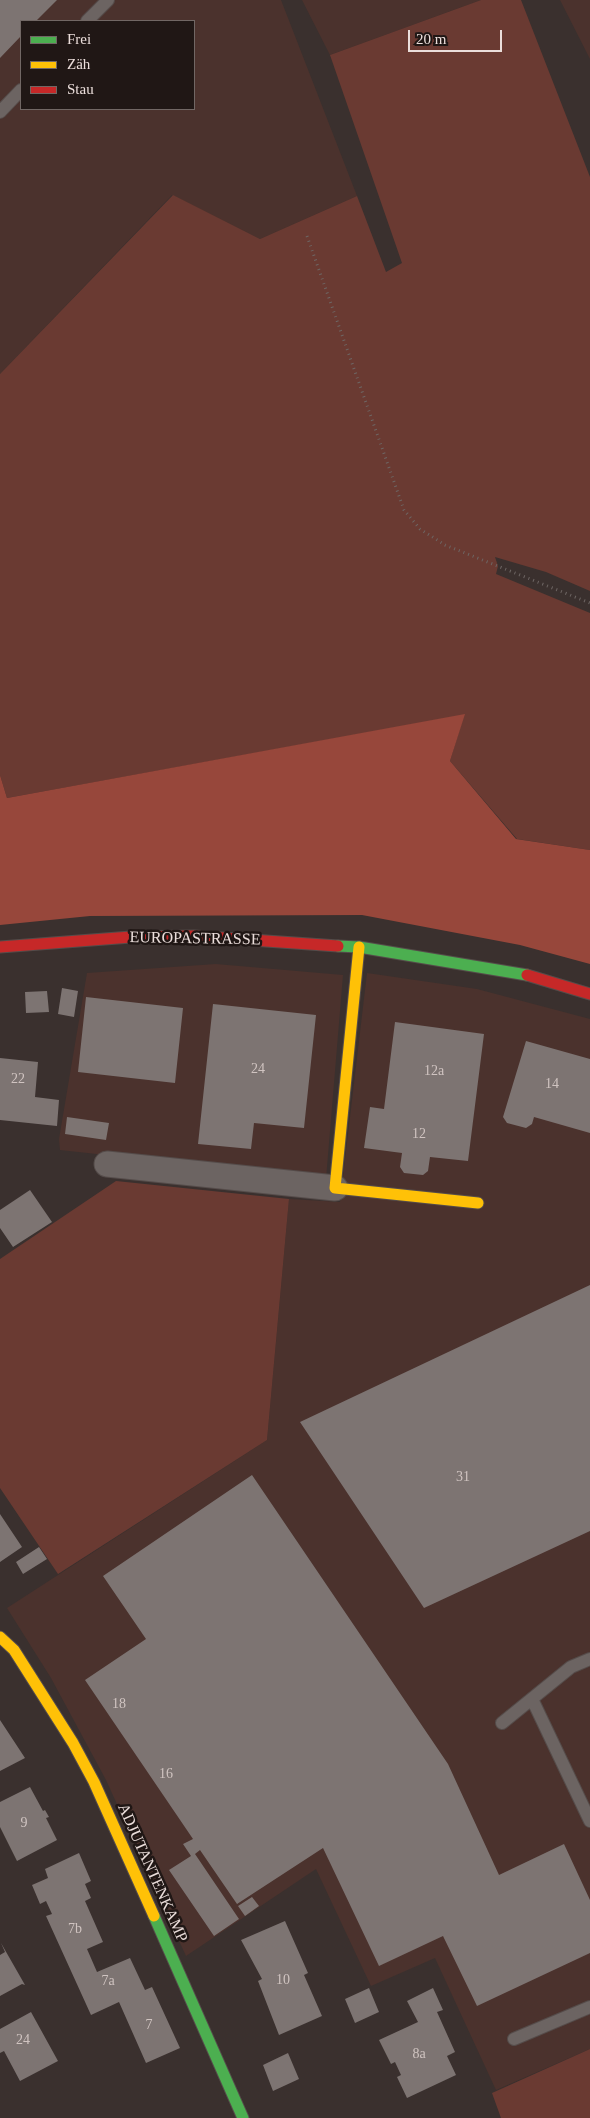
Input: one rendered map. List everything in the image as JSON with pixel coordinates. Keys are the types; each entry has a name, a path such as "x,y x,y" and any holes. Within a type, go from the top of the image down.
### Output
{"street":[{"name":"EUROPASTRASSE","path":"0,947 131,937 194,936 359,947 516,972 590,994"},
{"path":"335,1188 359,947"},
{"path":"107,1164 478,1203"},
{"name":"ADJUTANTENKAMP","path":"0,1638 14,1650 73,1743 94,1782 243,2118"}],"lane":[{"path":"88,20 108,0"},
{"path":"0,112 20,91"},
{"path":"502,1724 571,1667 590,1659"},
{"path":"532,1699 590,1821"},
{"path":"514,2039 590,2007"}],"path":[{"path":"307,236 404,510 420,529 445,545 590,603"}],"shaded area":[{"path":"0,0 281,0 357,196 260,239 172,195 0,374"},
{"path":"302,0 481,0 330,55"},
{"path":"481,0 521,0 590,177 590,591 546,572 495,557 498,566 496,574 590,613 590,850 517,839 450,761 464,715 7,798 0,775 0,374 173,195 260,239 357,196 386,272 402,263 330,55"},
{"path":"560,0 590,0 590,59"},
{"path":"465,714 450,761 516,839 590,850 590,964 520,945 362,915 90,916 0,925 0,775 7,798"},
{"path":"216,964 343,975 326,1179 60,1150 59,1139 87,973"},
{"path":"367,973 477,989 590,1019 590,2049 496,2090 435,1958 371,1986 316,1869 186,1956 106,1780 51,1678 7,1608 267,1440 289,1199 340,1202"},
{"path":"116,1181 289,1199 267,1440 58,1574 0,1488 0,1259"},
{"path":"590,2049 590,2118 501,2118 492,2093"}],"building":[{"path":"0,0 57,0 37,20 20,20 20,37 0,58"},
{"path":"62,988 78,991 74,1017 58,1014"},
{"path":"47,991 49,1012 26,1013 25,992"},
{"path":"86,997 183,1008 175,1083 78,1072"},
{"path":"213,1004 316,1015 304,1128 254,1123 251,1149 198,1144"},
{"path":"395,1022 484,1034 468,1161 430,1157 428,1171 423,1175 404,1173 400,1167 402,1153 364,1148 370,1107 384,1109"},
{"path":"526,1041 590,1059 590,1133 534,1117 532,1124 526,1128 507,1123 503,1117"},
{"path":"0,1058 38,1062 35,1097 59,1100 57,1126 0,1120"},
{"path":"67,1117 109,1123 106,1140 65,1134"},
{"path":"30,1190 52,1222 13,1247 0,1228 0,1210"},
{"path":"590,1285 590,1531 424,1608 300,1422"},
{"path":"252,1475 448,1764 499,1875 564,1844 590,1900 590,1953 477,2006 443,1936 379,1966 323,1848 237,1904 200,1850 195,1854 239,1919 214,1936 169,1870 191,1856 183,1844 193,1839 85,1680 146,1639 103,1576"},
{"path":"0,1514 22,1547 0,1562"},
{"path":"39,1547 47,1559 23,1574 16,1562"},
{"path":"0,1720 25,1758 0,1771"},
{"path":"30,1787 43,1811 45,1810 49,1817 46,1818 57,1840 17,1861 0,1827 0,1802"},
{"path":"79,1853 91,1881 85,1884 91,1898 85,1901 103,1942 87,1949 97,1972 130,1958 145,1990 152,1987 180,2048 146,2063 119,2002 91,2015 46,1916 52,1914 46,1901 40,1904 32,1885 48,1878 45,1869"},
{"path":"252,1897 259,1906 245,1916 238,1906"},
{"path":"285,1921 308,1973 304,1975 322,2016 279,2035 258,1981 262,1979 241,1940"},
{"path":"1,1943 25,1985 22,1984 0,1996 0,1955 5,1952"},
{"path":"369,1988 379,2012 355,2023 345,1999"},
{"path":"433,1988 443,2010 437,2012 455,2052 447,2056 456,2075 407,2098 397,2077 401,2075 395,2062 391,2064 379,2040 418,2022 407,2001"},
{"path":"31,2012 58,2061 20,2081 4,2051 0,2053 0,2029"},
{"path":"288,2053 299,2079 273,2091 263,2065"}],"traffic: fast":[{"path":"338,946 359,947 527,975"},
{"path":"154,1916 243,2118"}],"traffic: slow":[{"path":"359,947 335,1188 478,1203"},
{"path":"0,1637 14,1650 73,1743 94,1782 154,1916"}],"traffic: jam":[{"path":"0,947 131,937 194,936 338,946"},
{"path":"527,975 590,994"}]}
